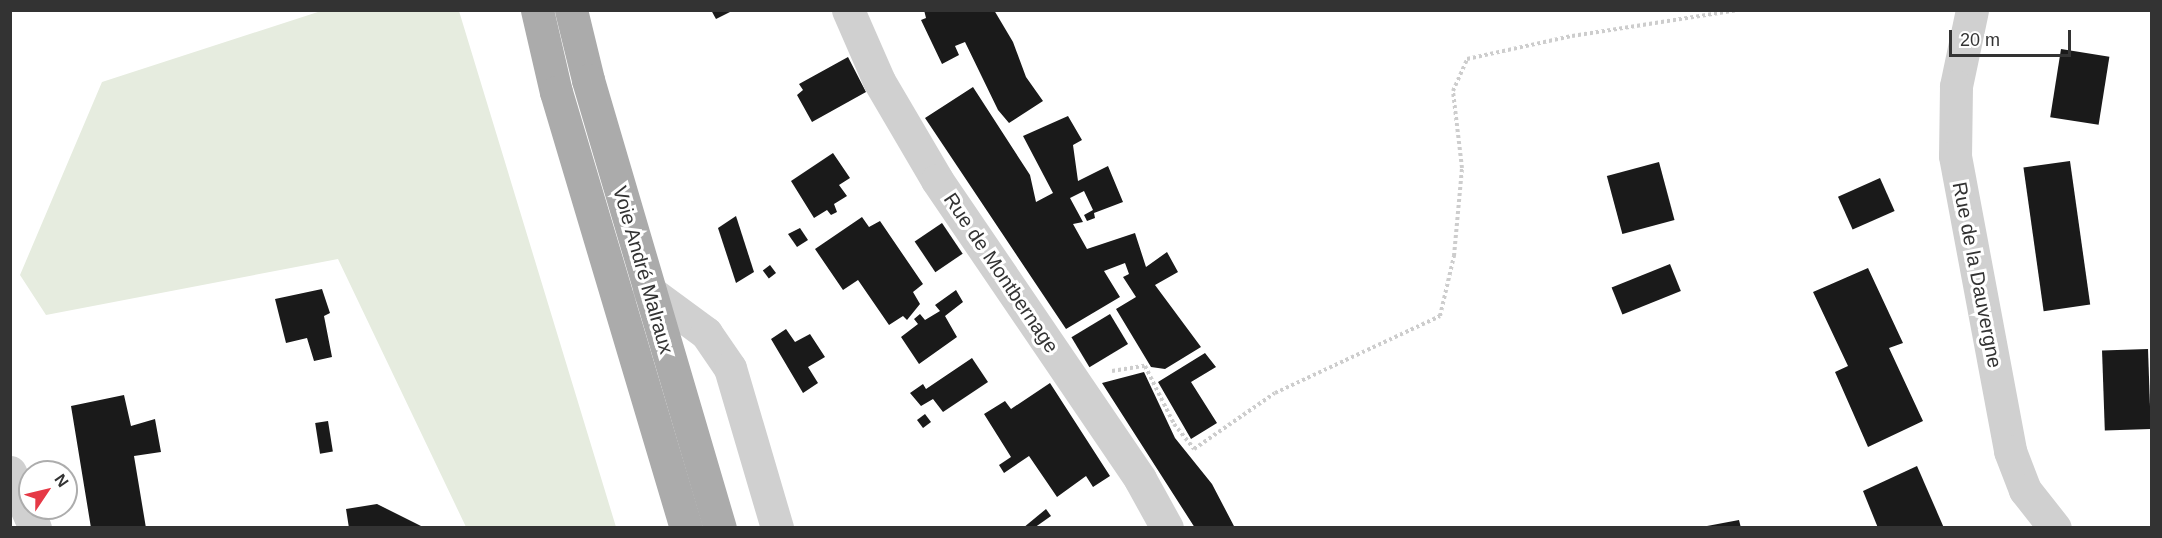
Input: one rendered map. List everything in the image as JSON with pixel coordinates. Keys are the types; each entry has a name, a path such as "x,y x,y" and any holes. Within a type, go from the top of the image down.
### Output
{"main road":[{"name":"Voie André Malraux","path":"537,10 556,92 686,528"},
{"name":"Voie André Malraux","path":"571,10 649,291 720,528"}],"street":[{"name":"Rue de Montbernage","path":"848,10 879,81 937,180 1140,479 1167,528"},
{"name":"Rue de la Dauvergne","path":"1972,10 1956,86 1955,156 2010,451 2025,489 2055,528"},
{"path":"649,291 706,333 730,368 777,528"},
{"path":"10,472 34,528"}],"path":[{"path":"1082,392 1116,368 1145,366 1174,424 1194,449 1275,393 1440,316 1454,256 1462,168 1453,92 1467,59 1572,36 1738,10"}],"shaded area":[{"path":"321,11 459,11 616,527 466,527 338,259 46,315 20,275 102,82"}],"building":[{"path":"711,10 734,10 716,19"},
{"path":"924,10 994,10 1013,42 1026,77 1043,101 1009,123 998,110 965,42 955,46 959,55 942,64 921,20 926,18"},
{"path":"2061,49 2109,57 2099,125 2050,117"},
{"path":"848,57 866,92 812,122 797,95 803,90 799,84"},
{"path":"973,87 1030,175 1036,202 1053,193 1023,136 1068,116 1082,140 1073,145 1078,181 1108,166 1123,202 1094,213 1095,218 1087,221 1084,215 1093,210 1084,191 1070,198 1083,222 1073,224 1087,249 1135,233 1146,267 1167,252 1178,272 1155,285 1201,347 1165,369 1151,367 1116,309 1136,297 1123,277 1129,274 1125,263 1104,271 1120,297 1066,329 925,118"},
{"path":"833,153 850,178 839,185 847,196 834,204 837,212 831,215 827,210 814,218 791,181"},
{"path":"2070,161 2090,305 2044,311 2023,168"},
{"path":"1659,162 1675,220 1622,234 1607,176"},
{"path":"1880,178 1895,211 1853,230 1838,197"},
{"path":"736,216 754,272 736,283 718,228"},
{"path":"862,217 869,227 880,221 923,284 913,292 920,304 907,320 903,316 889,325 858,280 843,290 815,249"},
{"path":"942,223 963,254 935,272 915,241"},
{"path":"800,228 808,240 797,247 788,234"},
{"path":"1670,264 1681,291 1622,314 1612,288"},
{"path":"770,265 776,273 769,278 763,270"},
{"path":"1868,268 1903,343 1889,348 1923,421 1868,447 1835,372 1848,366 1813,292"},
{"path":"322,289 330,313 324,316 332,357 314,361 307,338 286,343 275,299"},
{"path":"956,290 963,302 945,316 957,337 919,364 901,337 918,324 914,319 920,314 925,320 940,311 935,305"},
{"path":"1110,314 1128,344 1089,367 1071,337"},
{"path":"786,329 795,342 810,334 825,357 808,367 818,383 803,393 771,339"},
{"path":"2148,349 2151,429 2105,431 2102,351"},
{"path":"1205,353 1216,367 1191,382 1217,423 1191,439 1158,382"},
{"path":"972,358 988,382 943,412 933,399 921,406 910,393 923,384 926,389"},
{"path":"1144,372 1175,438 1212,484 1235,528 1195,528 1102,383"},
{"path":"1050,383 1110,476 1093,487 1086,476 1057,497 1029,456 1004,473 999,465 1011,457 984,414 1005,401 1011,409"},
{"path":"124,395 131,426 155,419 161,452 134,456 146,528 91,528 71,406"},
{"path":"925,414 931,422 923,428 917,420"},
{"path":"328,421 333,452 320,454 315,423"},
{"path":"1917,466 1944,528 1878,528 1863,491"},
{"path":"377,504 425,528 349,528 346,509"},
{"path":"1046,509 1051,516 1034,528 1023,528"},
{"path":"1739,520 1741,528 1707,528 1707,526"}]}
